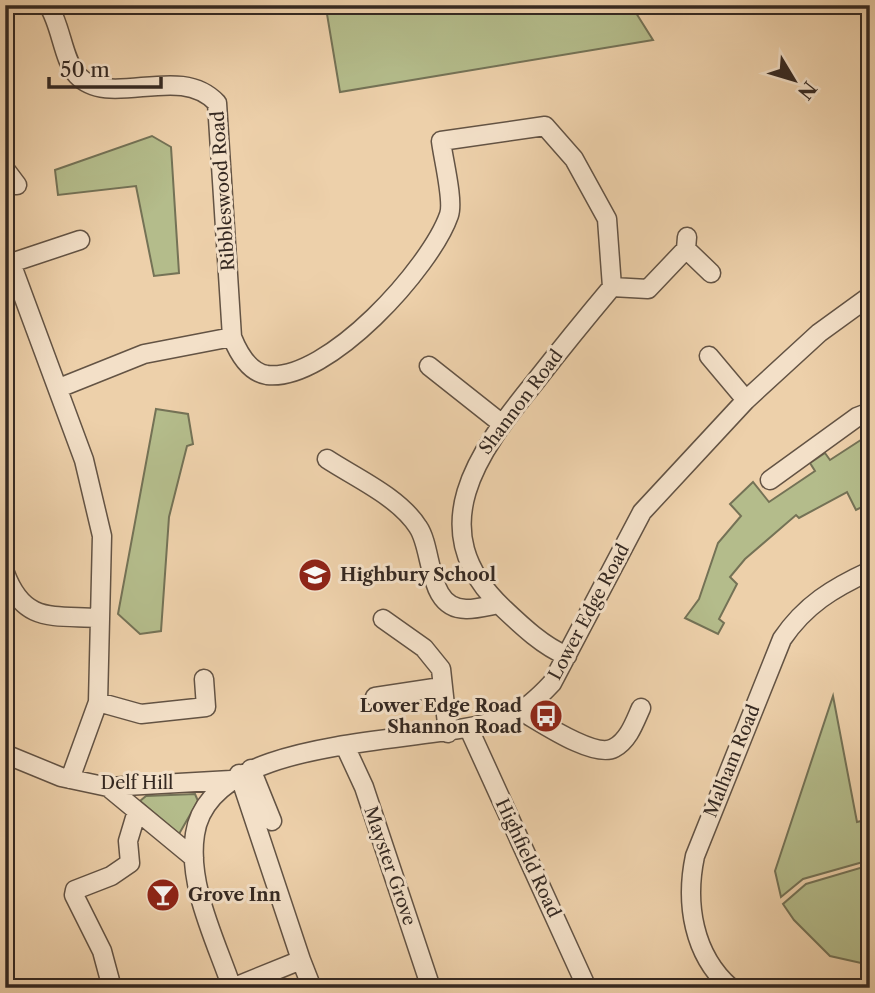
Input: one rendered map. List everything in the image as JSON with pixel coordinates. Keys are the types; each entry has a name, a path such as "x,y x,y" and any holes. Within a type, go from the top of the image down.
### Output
{"street":[{"name":"Ribbleswood Road","path":"48,5 75,74 96,88 188,86 206,91 217,103 232,337"},
{"path":"59,388 144,354 232,337 240,355 251,367 267,375 296,369 335,353 370,322 424,258 450,213 441,141 545,126 574,159 607,219 612,286 648,289 686,243 711,273"},
{"path":"5,170 11,185"},
{"path":"70,779 98,702 103,536 85,460 11,263 80,240"},
{"name":"Shannon Road","path":"567,656 525,628 499,604 474,571 462,540 461,515 465,491 477,461 501,423 612,286"},
{"name":"Lower Edge Road","path":"232,988 205,911 194,858 195,833 209,802 241,774 279,758 469,729 521,711 551,683 642,512 746,400 819,333 870,296"},
{"path":"709,356 746,400"},
{"path":"429,366 501,423"},
{"path":"769,480 857,416 870,412"},
{"path":"327,459 404,510 420,528 434,582 446,602 464,609 499,604"},
{"name":"Malham Road","path":"730,988 711,965 693,923 690,888 695,856 782,639 793,622 826,593 870,572"},
{"path":"5,573 13,596 35,614 99,618"},
{"path":"383,619 424,648 441,668 448,733"},
{"path":"98,702 141,714 205,707 204,679"},
{"path":"375,697 441,687"},
{"path":"521,711 580,743 606,750 613,749 627,735 641,708"},
{"name":"Highfield Road","path":"469,729 587,988"},
{"name":"Mayster Grove","path":"345,746 368,799 431,988"},
{"name":"Delf Hill","path":"5,754 70,779 108,787 241,774"},
{"path":"241,774 272,821"},
{"path":"241,774 312,988"},
{"path":"108,787 194,858"},
{"path":"112,988 102,951 74,895 75,890 111,876 130,863 128,841 137,811"},
{"path":"232,988 301,960"}],"green space":[{"path":"225,5 631,5 653,40 340,92 326,8 223,14"},
{"path":"152,136 171,147 179,273 154,276 136,186 58,195 55,170"},
{"path":"156,409 188,414 193,444 187,446 169,517 161,631 140,634 118,614"},
{"path":"870,434 870,503 856,510 847,492 799,518 796,515 745,559 730,577 737,584 719,619 724,623 718,634 685,618 699,599 718,543 741,516 730,504 753,482 769,502 815,471 810,463 825,453 830,460"},
{"path":"833,696 857,822 861,821 870,860 803,879 781,897 775,871"},
{"path":"195,794 198,801 179,834 140,801 146,796"},
{"path":"870,865 870,965 830,956 794,920 783,904 806,884"}],"place":[{"name":"Highbury School","path":"315,575"},
{"name":"Lower Edge Road Shannon Road","path":"546,716"},
{"name":"Grove Inn","path":"163,895"}]}
